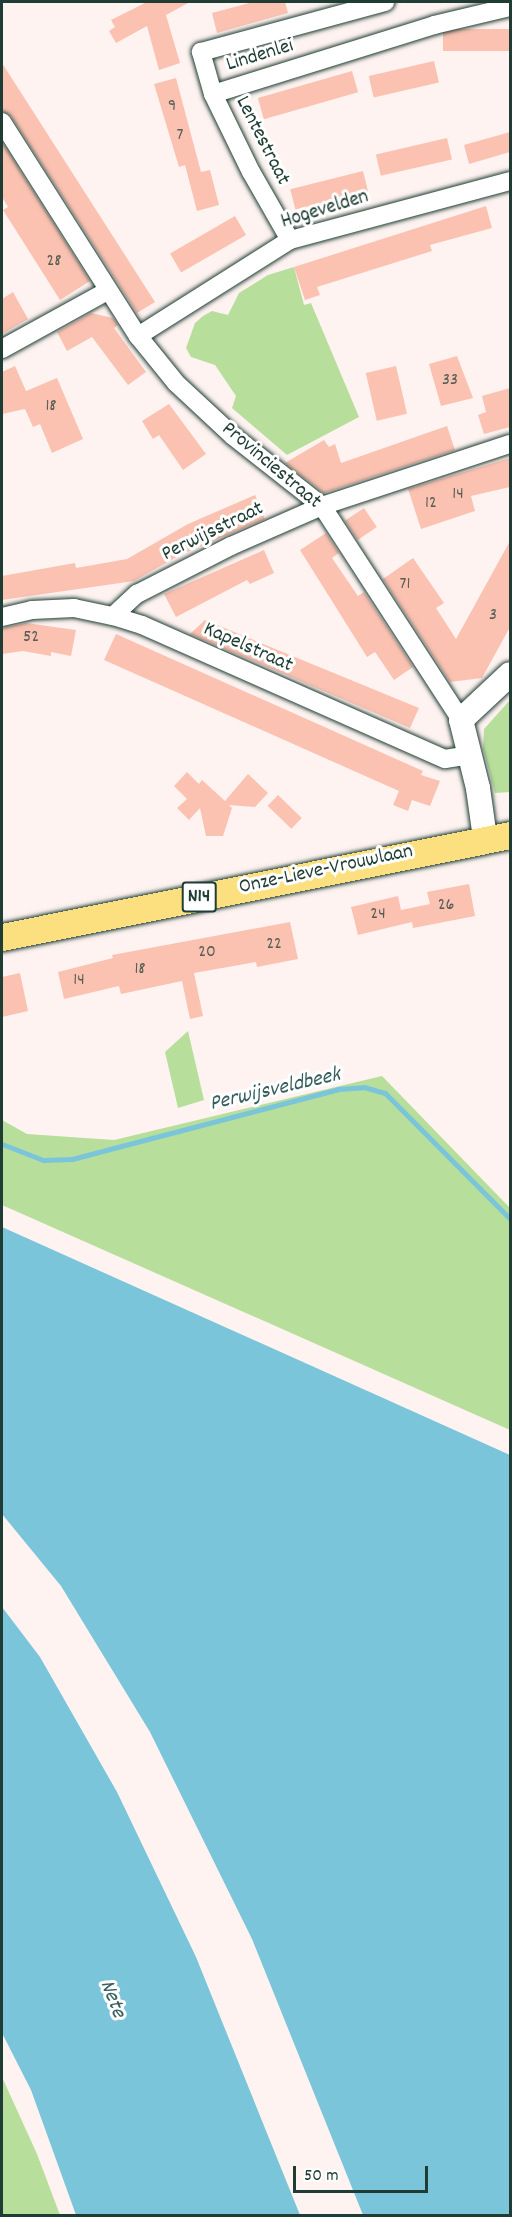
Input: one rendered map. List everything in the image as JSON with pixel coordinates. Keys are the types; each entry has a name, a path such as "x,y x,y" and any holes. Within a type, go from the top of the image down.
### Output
{"main road":[{"name":"Onze-Lieve-Vrouwlaan","path":"2,937 498,836"}],"street":[{"name":"Lindenlei","path":"385,2 201,52 213,94 434,25 510,7"},
{"name":"Lentestraat","path":"213,94 250,172 290,240"},
{"name":"Provinciestraat","path":"2,122 107,291 138,336 176,383 234,436 322,506 460,720 469,755 498,836"},
{"name":"Hogevelden","path":"138,336 290,240 510,181"},
{"path":"2,349 107,291"},
{"name":"Perwijsstraat","path":"113,616 137,594 231,546 322,506 510,444"},
{"name":"Kapelstraat","path":"2,617 32,610 74,608 113,616 142,625 445,759 469,755"},
{"path":"460,720 510,674"}],"green space":[{"path":"294,267 304,305 311,303 359,417 287,455 232,408 236,396 215,365 191,357 186,348 195,323 203,316 212,311 228,315 239,293 268,275"},
{"path":"510,700 510,792 495,793 483,748 484,729"},
{"path":"188,1031 204,1100 178,1108 165,1052"},
{"path":"382,1076 510,1208 510,1430 2,1205 2,1120 27,1134 114,1140"},
{"path":"2,2077 37,2154 60,2215 2,2215"}],"water":[{"path":"2,1227 510,1455 510,2215 363,2215 252,1939 150,1732 61,1586 2,1514"},
{"name":"Nete","path":"2,1607 40,1657 117,1792 196,1957 300,2215 76,2215 31,2090 2,2033"}],"building":[{"path":"147,2 190,2 166,15 180,63 159,70 147,26 116,43 109,31 115,27 111,20"},
{"path":"253,2 285,2 288,13 217,33 212,13"},
{"path":"443,29 510,29 510,51 443,51"},
{"path":"434,61 439,82 374,98 369,76"},
{"path":"2,63 155,302 137,313 11,116 2,111"},
{"path":"352,71 358,92 264,119 258,98"},
{"path":"176,78 201,172 210,170 219,205 197,211 185,165 179,167 154,84"},
{"path":"510,132 510,152 469,164 464,145"},
{"path":"447,138 452,159 381,176 376,154"},
{"path":"2,142 90,281 60,300 3,210 8,207 2,197"},
{"path":"363,171 368,191 295,210 290,189"},
{"path":"486,206 492,228 430,245 432,251 317,287 320,295 305,300 294,267"},
{"path":"235,216 246,235 181,273 170,253"},
{"path":"13,292 28,319 2,334 2,299"},
{"path":"91,313 113,318 118,325 114,328 146,372 128,385 92,337 67,351 57,332"},
{"path":"457,356 473,398 441,406 429,364"},
{"path":"15,366 26,391 57,378 83,439 52,453 40,424 33,427 25,409 2,414 2,372"},
{"path":"396,366 407,414 377,421 366,373"},
{"path":"510,388 510,427 484,434 478,415 486,412 482,396"},
{"path":"169,404 206,454 183,470 159,435 153,439 142,421"},
{"path":"447,426 455,450 324,493 285,463 324,440 329,447 335,444 341,463"},
{"path":"510,458 510,487 471,496 475,511 421,529 408,489"},
{"path":"255,495 265,519 180,555 134,581 2,600 2,576 75,563 76,568 127,559 188,524"},
{"path":"364,508 377,527 358,540 345,521"},
{"path":"326,533 339,553 332,558 358,596 364,592 413,667 394,680 375,652 367,657 300,550"},
{"path":"510,541 510,627 482,678 450,682 383,579 413,558 444,603 436,608 456,639"},
{"path":"264,550 274,573 250,584 247,580 176,617 164,594"},
{"path":"205,620 419,708 410,728 190,634"},
{"path":"26,623 76,630 71,656 51,652 51,656 23,651 2,654 2,628"},
{"path":"116,634 423,771 421,775 440,781 430,806 412,800 408,811 393,805 399,791 104,660"},
{"path":"187,772 199,784 202,780 225,801 248,774 268,793 255,807 229,805 232,808 223,836 206,836 200,808 189,820 177,808 187,799 174,786"},
{"path":"278,795 302,818 291,829 268,806"},
{"path":"469,884 475,916 413,928 412,922 358,935 351,907 398,896 401,910 430,904 427,892"},
{"path":"290,922 298,959 257,967 256,962 194,973 203,1016 190,1019 182,981 121,994 119,986 64,999 58,972 113,958 112,955"},
{"path":"20,973 28,1011 2,1017 2,977"}],"waterway":[{"name":"Perwijsveldbeek","path":"2,1144 43,1160 72,1159 338,1089 364,1087 385,1093 510,1219"}]}
